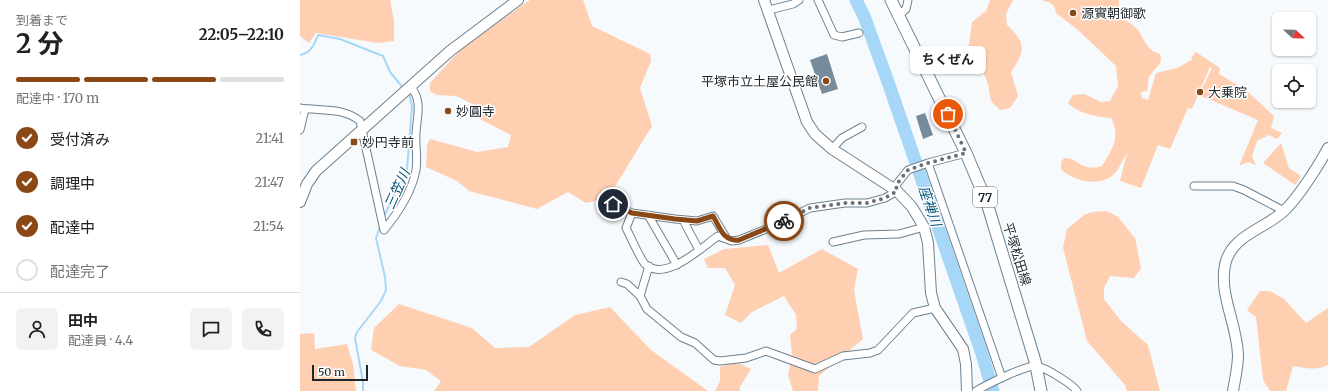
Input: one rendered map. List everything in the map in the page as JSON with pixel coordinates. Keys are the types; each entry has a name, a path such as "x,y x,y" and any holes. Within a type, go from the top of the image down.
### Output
{"main road":[{"name":"平塚松田線","path":"891,0 966,153 988,203 1042,391"}],"street":[{"path":"300,202 306,184 316,171 450,51 518,0"},
{"path":"764,0 769,10 807,122 815,134 832,149 897,191 912,207 924,227 928,243 931,292 935,308 963,348 966,364 967,391"},
{"path":"769,10 793,4 799,0"},
{"path":"818,0 834,35 842,37 859,33"},
{"path":"899,15 906,9 908,0"},
{"path":"300,130 303,109 333,110 352,114 360,121 384,230 394,218 416,171 416,132 419,108 414,90 406,89"},
{"path":"832,149 842,138 862,127"},
{"path":"1234,391 1238,354 1224,286 1226,262 1230,251 1237,242 1284,211 1293,201 1328,148"},
{"path":"897,191 896,185 906,171 927,163 966,153"},
{"path":"927,163 1001,379"},
{"path":"1194,186 1233,186 1244,190 1284,211"},
{"path":"632,213 626,228 645,264 654,268 666,269 677,265 718,236 732,241 739,240 771,227 810,208 846,203 867,203 885,198 897,191"},
{"path":"613,204 632,213 683,220 697,221 713,216 727,239"},
{"path":"648,215 677,265"},
{"path":"683,220 699,250"},
{"path":"832,242 864,235 899,234 924,227"},
{"path":"640,296 649,266"},
{"path":"621,282 626,284 640,296 647,309 681,338 695,343 714,360 720,361 746,358 766,351 815,369 843,356 870,353 878,350 913,314 935,308"},
{"path":"976,391 1030,366 1036,366 1073,385 1077,391"}],"shaded area":[{"path":"300,0 390,0 394,21 394,41 378,43 316,33 309,43 300,36"},
{"path":"530,0 583,0 592,26 650,54 651,61 640,88 652,126 608,198 586,203 568,192 537,209 469,191 457,181 426,167 427,145 430,139 477,152 508,147 511,135 472,115 472,104 456,96 437,95 430,91 430,83 464,46"},
{"path":"990,0 1013,0 1006,14 1007,25 1018,37 1022,47 1019,58 1011,72 1018,96 1010,108 1000,110 991,101 988,84 982,69 969,61 968,52 972,22 986,11"},
{"path":"1042,0 1119,0 1119,16 1135,27 1148,47 1160,54 1161,58 1160,64 1149,77 1147,91 1141,92 1142,98 1148,100 1156,73 1177,68 1193,59 1191,58 1196,52 1220,68 1219,74 1246,90 1274,116 1271,128 1282,133 1277,139 1269,135 1257,141 1252,156 1256,165 1248,162 1239,166 1258,120 1199,95 1212,68 1210,67 1192,109 1188,108 1170,149 1158,145 1141,188 1120,181 1127,153 1116,172 1104,180 1096,182 1080,180 1066,174 1061,169 1061,162 1064,158 1073,160 1084,166 1102,166 1112,149 1115,131 1111,118 1082,112 1068,103 1073,95 1084,94 1101,102 1110,101 1118,86 1116,66 1079,31 1056,13 1053,5"},
{"path":"1281,143 1289,168 1301,176 1295,185 1263,163"},
{"path":"1106,211 1117,216 1135,238 1141,268 1134,278 1110,276 1104,288 1104,299 1121,321 1148,345 1160,391 1127,391 1125,385 1087,341 1063,248 1067,229 1084,215 1092,212"},
{"path":"768,245 779,273 822,249 858,269 854,290 863,339 819,376 818,391 793,391 788,375 792,355 790,335 797,329 796,315 784,296 752,312 741,323 725,315 735,285 725,268 708,268 704,259 724,249"},
{"path":"1260,291 1270,291 1284,299 1306,323 1328,308 1328,365 1315,368 1293,366 1286,391 1270,391 1263,380 1256,317 1247,310"},
{"path":"399,304 472,328 495,348 529,347 575,315 610,307 651,350 708,391 434,391 441,381 426,370 400,366 371,350 374,328"},
{"path":"314,333 315,349 347,344 353,364 356,391 300,391 300,334"},
{"path":"737,362 751,369 740,387 740,391 715,391 720,381 720,367"}],"building":[{"name":"平塚市立土屋公民館","path":"827,54 838,89 822,94 810,60"},
{"path":"925,113 933,135 923,139 916,116"}],"waterway":[{"name":"座禅川","path":"856,0 864,16 888,82 982,354 993,391"},
{"name":"三笠川","path":"300,55 309,50 318,35 340,39 383,56 390,72 404,89"},
{"name":"三笠川","path":"383,218 407,170 412,106 409,93"},
{"name":"三笠川","path":"363,391 363,382 355,338 357,332 381,301 386,290 385,277 376,238 381,224"}],"way so far":[{"path":"784,221 810,208 846,203 867,203 885,198 897,191 896,185 906,171 928,163 966,153 948,114"}],"place":[{"name":"源實朝御歌","path":"1073,13"},
{"name":"平塚市立土屋公民館","path":"826,81"},
{"name":"大乗院","path":"1200,92"},
{"name":"妙圓寺","path":"448,111"},
{"name":"ちくぜん","path":"948,114"},
{"name":"妙円寺前","path":"354,142"}],"route":[{"path":"613,204 632,213 675,219 697,221 713,216 727,239 732,241 739,240 784,221"}]}
